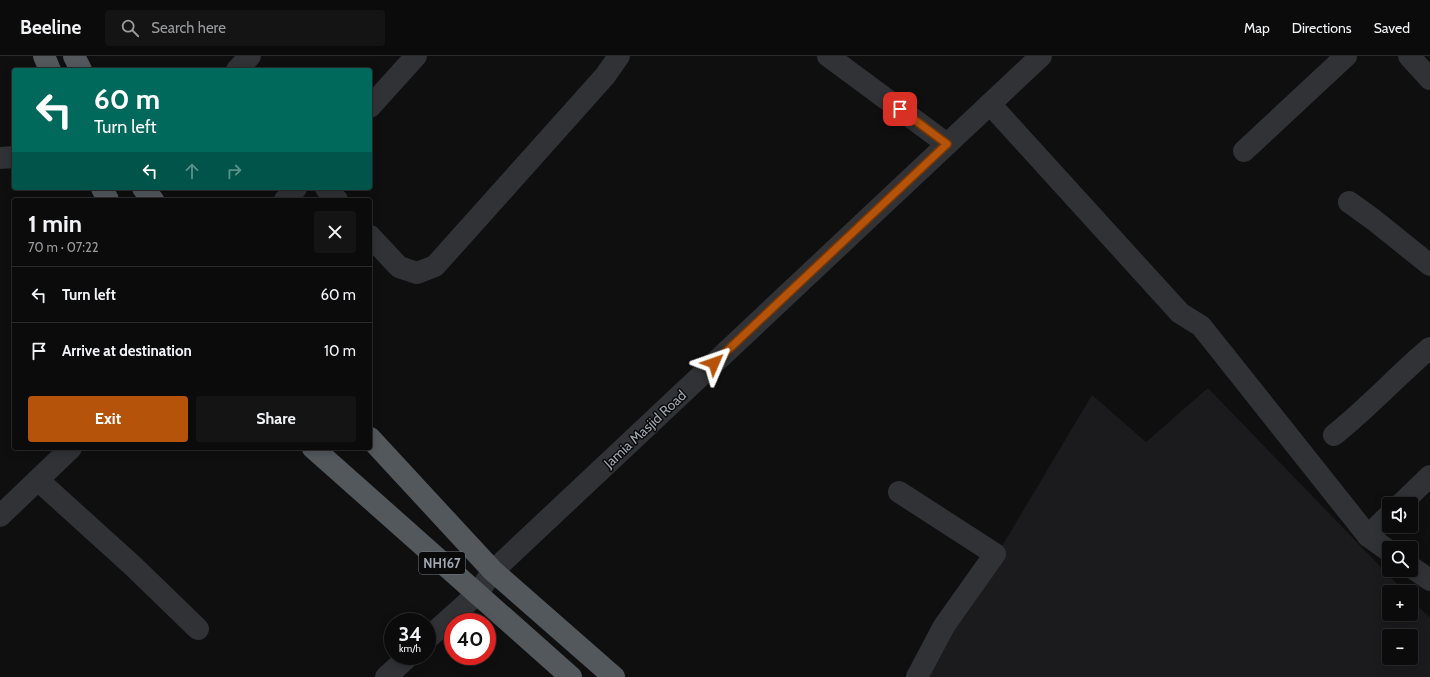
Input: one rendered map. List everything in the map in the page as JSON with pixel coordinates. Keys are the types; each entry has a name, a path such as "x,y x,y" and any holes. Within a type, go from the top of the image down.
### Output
{"highway":[{"path":"44,56 49,68"},
{"path":"145,190 151,198"},
{"name":"NH167","path":"372,440 493,571 614,677"},
{"name":"NH167","path":"315,450 570,677"}],"street":[{"path":"239,68 250,56"},
{"path":"372,105 416,56"},
{"path":"372,238 399,267 417,273 435,266 605,76 619,56"},
{"path":"828,56 947,144"},
{"name":"Jamia Masjid Road","path":"476,594 493,571 1041,56"},
{"path":"1244,151 1346,56"},
{"path":"1409,56 1430,79"},
{"path":"990,104 1180,313 1201,326 1368,536 1382,546"},
{"path":"0,158 12,157"},
{"path":"287,198 294,190"},
{"path":"328,190 335,198"},
{"path":"1349,202 1430,265"},
{"path":"1334,435 1356,417 1393,380 1430,348"},
{"path":"3,509 38,480 70,450"},
{"path":"1408,497 1430,476"},
{"path":"38,480 124,557 198,629"},
{"path":"899,492 995,554 944,626 916,677"},
{"path":"1368,536 1382,522"},
{"path":"1418,572 1430,580"},
{"path":"436,631 476,594"},
{"path":"386,677 399,665"}],"shaded area":[{"path":"1208,388 1382,568 1382,577 1391,577 1398,585 1382,585 1382,621 1418,621 1418,606 1430,618 1430,677 924,677 1092,395 1146,442"}],"route":[{"path":"714,363 947,144 900,109"}]}
